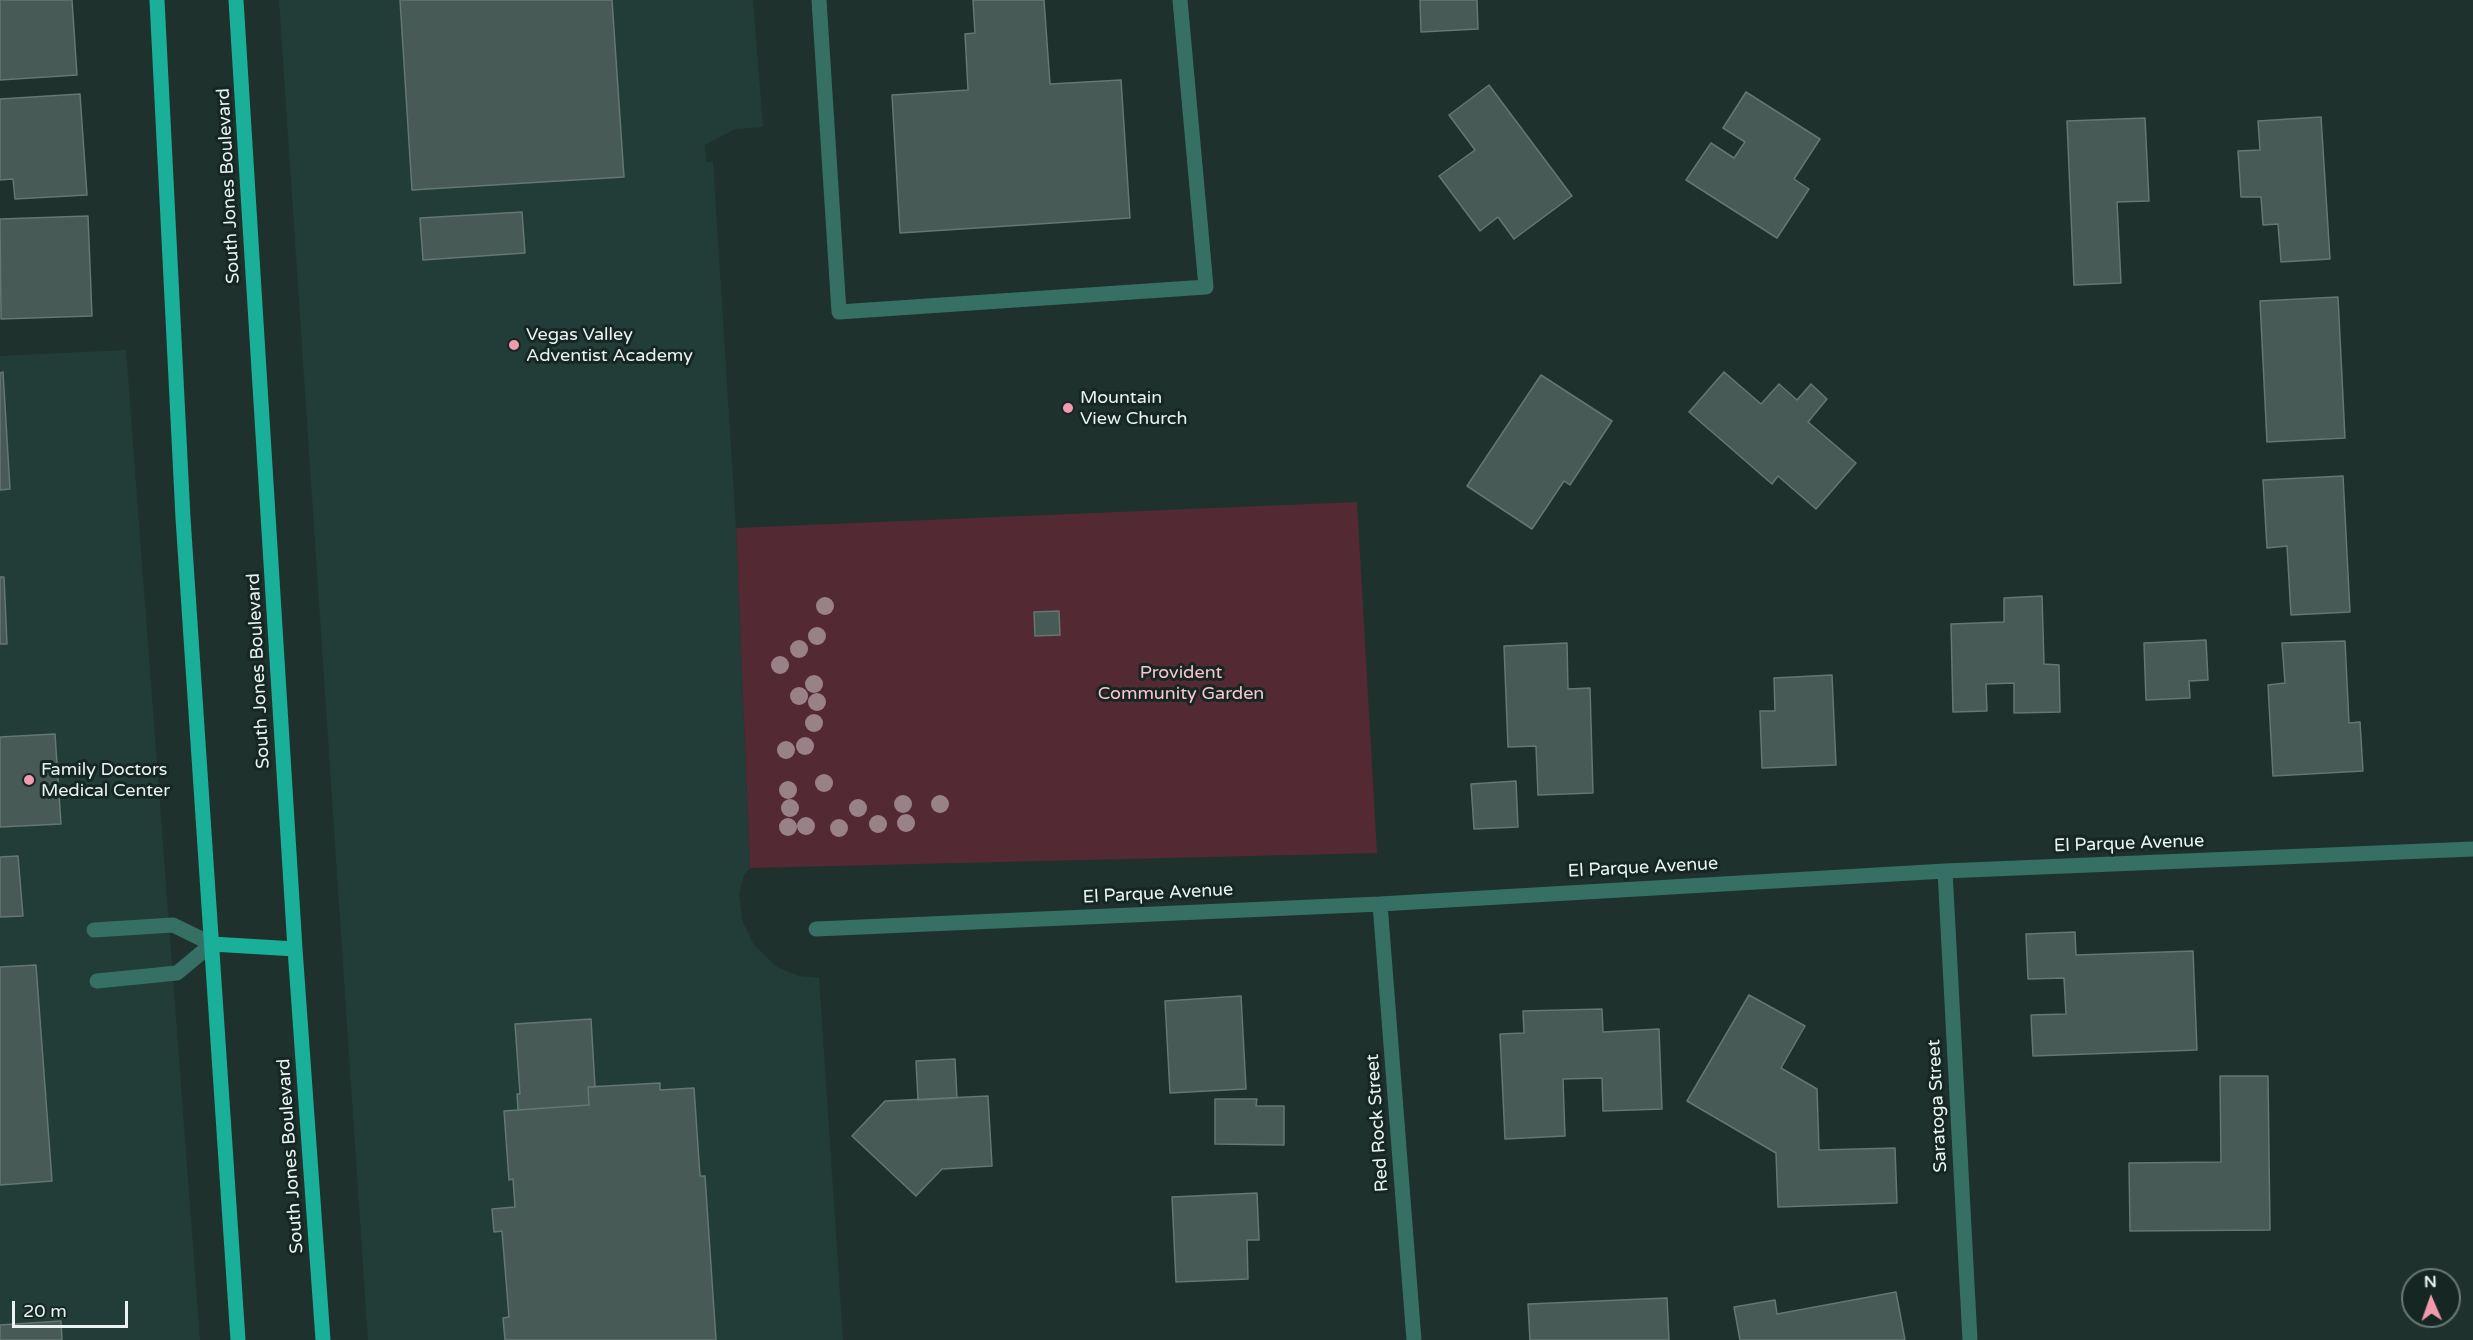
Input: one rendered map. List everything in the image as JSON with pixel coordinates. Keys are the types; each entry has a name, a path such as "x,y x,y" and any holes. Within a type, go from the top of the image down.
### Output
{"main road":[{"path":"157,0 183,518 238,1340"},
{"name":"South Jones Boulevard","path":"236,0 295,949 323,1340"},
{"path":"212,944 295,949"}],"street":[{"path":"819,0 839,312 1206,287 1180,0"},
{"name":"El Parque Avenue","path":"816,929 1380,904 1945,871 2473,849"},
{"name":"Saratoga Street","path":"1945,871 1970,1340"},
{"name":"Red Rock Street","path":"1380,904 1414,1340"},
{"path":"94,930 173,925 212,944 177,973 97,981"}],"shaded area":[{"name":"Vegas Valley Adventist Academy","path":"279,0 753,0 763,127 735,129 705,145 706,162 713,162 736,528 750,868 744,875 739,894 742,920 754,945 777,967 799,976 819,978 843,1340 368,1340"},
{"path":"126,350 200,1340 0,1340 0,356"}],"green space":[{"name":"Provident Community Garden","path":"1357,502 1377,853 750,868 736,528"}],"building":[{"path":"0,0 72,0 77,75 0,80"},
{"path":"400,0 612,0 624,177 412,190"},
{"path":"973,0 1044,0 1050,84 1121,80 1130,218 900,233 892,95 968,90 965,34 975,33"},
{"path":"1420,0 1477,0 1478,29 1421,32"},
{"path":"1489,85 1572,196 1514,239 1498,217 1480,231 1439,176 1475,150 1449,115"},
{"path":"1746,92 1820,139 1794,179 1809,189 1777,238 1686,180 1711,143 1734,158 1745,142 1723,128"},
{"path":"80,94 87,195 15,199 13,179 0,180 0,99"},
{"path":"2321,117 2330,259 2281,262 2278,224 2263,225 2261,197 2241,197 2238,151 2260,150 2258,121"},
{"path":"2145,118 2149,201 2117,202 2121,283 2074,285 2067,121"},
{"path":"522,212 525,253 423,260 420,218"},
{"path":"88,216 92,316 1,319 0,219"},
{"path":"2338,297 2345,438 2267,442 2260,301"},
{"path":"3,372 10,489 0,490 0,373"},
{"path":"1724,372 1761,404 1779,384 1797,400 1811,384 1827,399 1808,422 1856,463 1816,509 1778,476 1772,484 1689,412"},
{"path":"1541,375 1612,421 1570,485 1564,481 1532,529 1467,486"},
{"path":"2343,476 2350,612 2291,615 2287,546 2267,548 2263,480"},
{"path":"0,577 4,577 7,644 0,644"},
{"path":"2042,596 2044,664 2059,665 2060,712 2014,713 2014,683 1986,684 1987,711 1953,712 1951,624 2004,622 2004,598"},
{"path":"1059,611 1060,635 1035,636 1034,612"},
{"path":"2206,640 2208,680 2189,681 2190,698 2146,700 2144,643"},
{"path":"2345,641 2349,723 2360,722 2363,771 2273,776 2268,685 2285,683 2282,643"},
{"path":"1567,643 1568,689 1590,688 1593,793 1538,795 1536,746 1508,747 1504,646"},
{"path":"1832,675 1836,765 1762,768 1760,711 1775,711 1774,678"},
{"name":"Family Doctors Medical Center","path":"55,734 61,824 0,827 0,737"},
{"path":"1516,781 1518,827 1474,829 1471,784"},
{"path":"18,856 23,916 0,917 0,857"},
{"path":"2075,932 2076,955 2193,951 2197,1050 2033,1056 2031,1015 2066,1014 2064,978 2028,979 2026,934"},
{"path":"36,965 52,1181 0,1185 0,967"},
{"path":"1749,995 1805,1026 1781,1068 1817,1089 1819,1150 1895,1148 1897,1203 1778,1207 1776,1153 1687,1101"},
{"path":"1241,996 1246,1089 1170,1093 1165,1001"},
{"path":"1602,1009 1603,1032 1659,1029 1662,1109 1603,1111 1602,1078 1563,1079 1565,1136 1505,1139 1500,1034 1524,1033 1523,1011"},
{"path":"591,1019 595,1087 588,1087 589,1105 518,1110 517,1094 520,1094 515,1024"},
{"path":"955,1059 957,1098 918,1100 916,1061"},
{"path":"2220,1076 2268,1076 2270,1230 2130,1231 2129,1163 2221,1162"},
{"path":"660,1083 660,1090 694,1088 700,1176 705,1176 716,1340 505,1340 503,1318 509,1317 502,1231 494,1232 492,1209 515,1207 513,1179 509,1180 504,1111 589,1105 588,1087"},
{"path":"988,1096 992,1166 942,1169 916,1196 852,1136 885,1101"},
{"path":"1215,1099 1257,1099 1256,1106 1284,1106 1284,1145 1215,1144"},
{"path":"1257,1193 1259,1240 1247,1240 1248,1279 1176,1282 1172,1197"},
{"path":"1896,1292 1905,1340 1740,1340 1734,1307 1775,1300 1777,1314"},
{"path":"1667,1298 1669,1340 1530,1340 1528,1304"},
{"path":"61,1321 62,1340 0,1340 0,1325"}],"place":[{"name":"Vegas Valley Adventist Academy","path":"514,345"},
{"name":"Mountain View Church","path":"1068,408"},
{"name":"Family Doctors Medical Center","path":"29,780"}]}
